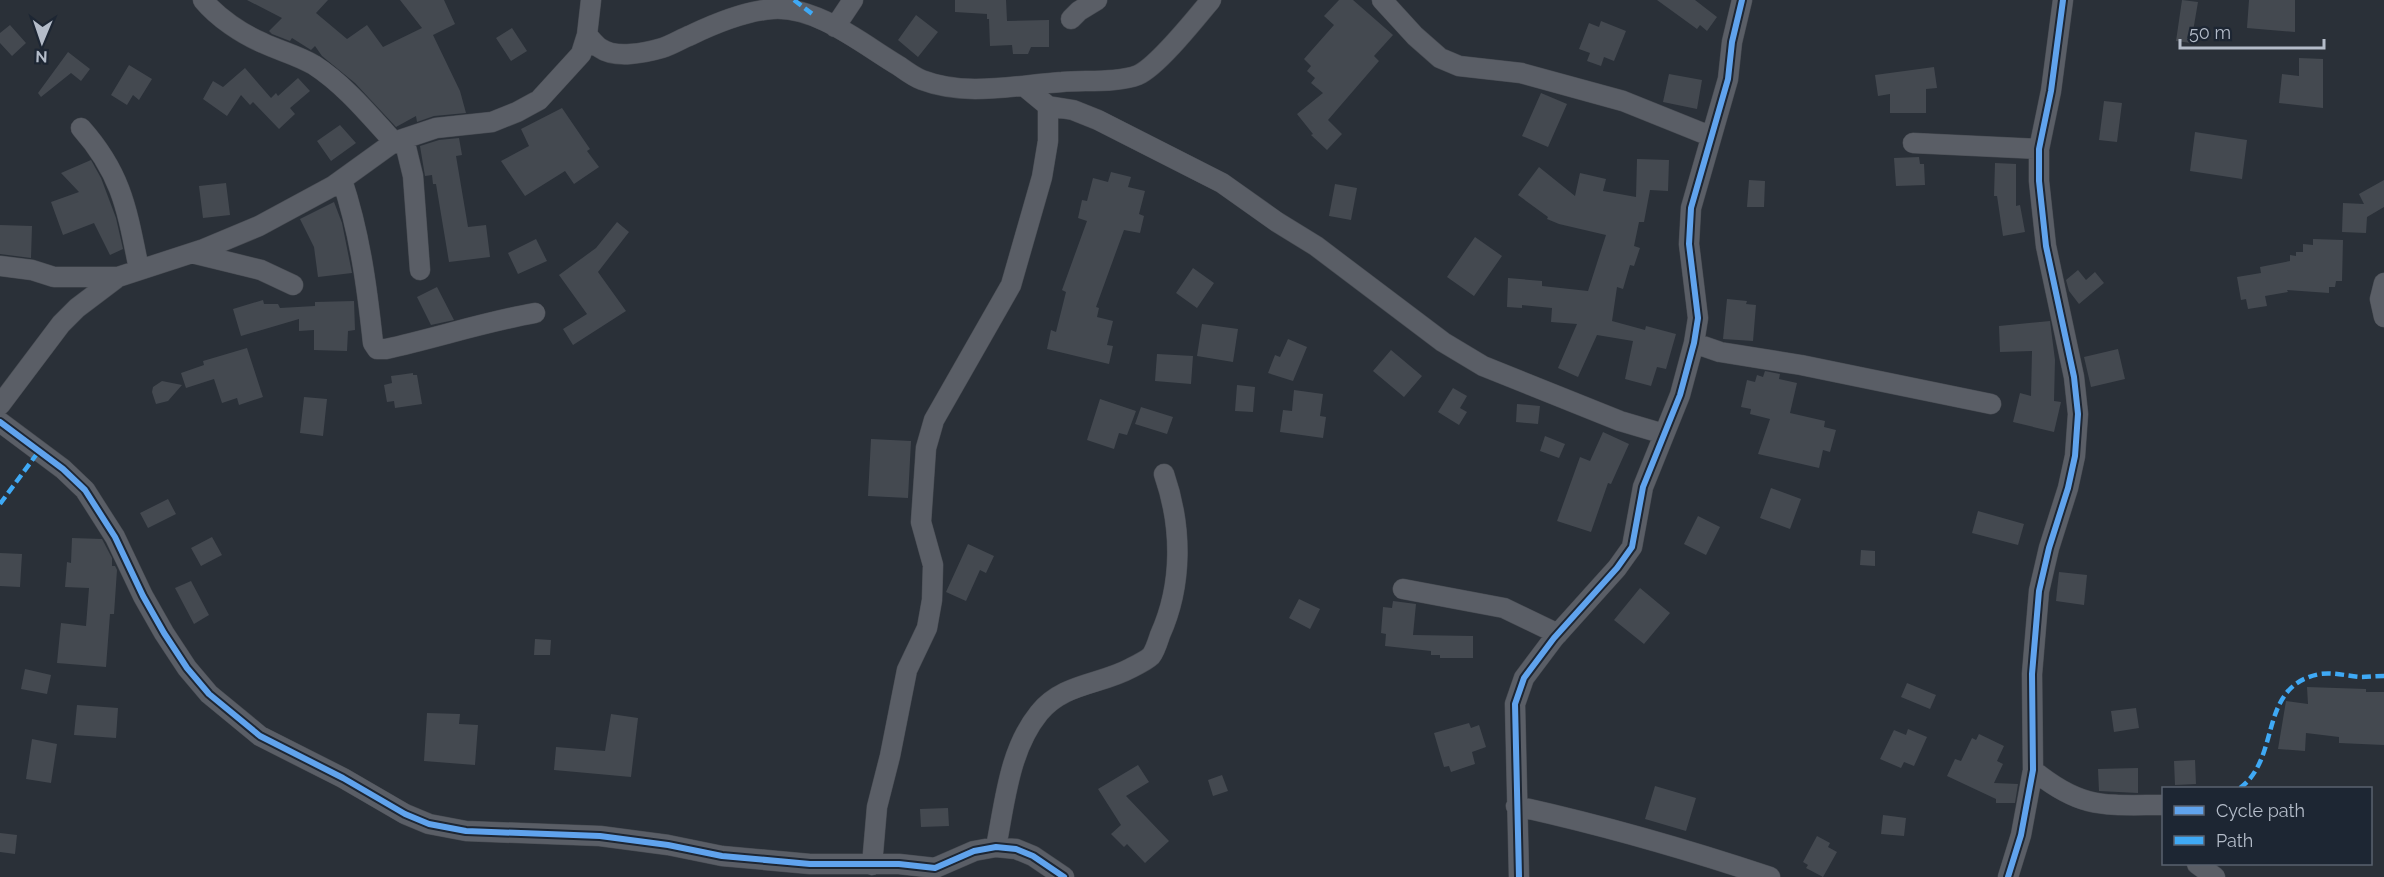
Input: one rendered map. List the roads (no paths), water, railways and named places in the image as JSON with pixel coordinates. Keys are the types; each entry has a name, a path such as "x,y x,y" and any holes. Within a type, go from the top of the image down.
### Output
{"street":[{"path":"203,0 239,30 263,43 295,54 317,67 399,140 413,176 420,270"},
{"path":"0,405 61,324 77,308 118,278 139,269 192,253 259,226 342,180 399,140 436,128 492,122 538,100 582,54 587,35 591,0"},
{"path":"835,27 853,0"},
{"path":"1071,19 1097,0"},
{"path":"587,35 601,49 614,53 633,53 663,48 729,19 774,9 796,11 814,16 835,27 921,80 952,88 1025,87 1140,74 1174,42 1211,0"},
{"path":"1382,0 1415,36 1440,57 1459,66 1521,74 1623,101 1710,136"},
{"path":"1519,877 1515,704 1524,678 1558,634 1617,568 1632,546 1640,497 1650,465 1680,395 1694,343 1698,318 1689,244 1691,208 1728,79 1732,42 1742,0"},
{"path":"2008,877 2021,835 2033,770 2032,674 2039,591 2049,548 2068,488 2075,456 2078,414 2074,377 2040,208 2039,148 2051,91 2063,0"},
{"path":"1025,87 1048,106 1073,110 1098,120 1222,183 1316,246 1443,342 1483,366 1620,421 1664,434"},
{"path":"872,865 877,807 891,756 907,670 927,628 932,600 933,565 921,522 926,448 934,420 1011,285 1042,177 1048,141 1048,106"},
{"path":"81,128 100,150 123,197 139,269"},
{"path":"1913,142 2039,148"},
{"path":"342,180 355,218 365,274 373,343 377,349 441,337 486,323 535,313"},
{"path":"192,253 261,270 293,285"},
{"path":"0,266 32,270 54,277 118,278"},
{"path":"2384,283 2380,299 2384,317"},
{"path":"1694,343 1720,352 1900,384 1991,404"},
{"path":"0,422 63,469 85,490 115,537 143,596 164,633 186,668 209,694 260,736 343,778 405,814 429,824 466,831 600,836 668,845 722,856 810,864 898,864 935,868 974,851 996,847 1016,849 1033,856 1064,877"},
{"path":"996,847 1020,742 1039,713 1056,696 1079,685 1130,669 1151,656 1164,627 1177,577 1178,538 1170,491 1164,474"},
{"path":"1403,590 1504,608 1558,634"},
{"path":"2033,770 2059,789 2088,803 2162,805"},
{"path":"1516,806 1576,819 1684,848 1770,877"},
{"path":"2198,865 2215,877"}]}
